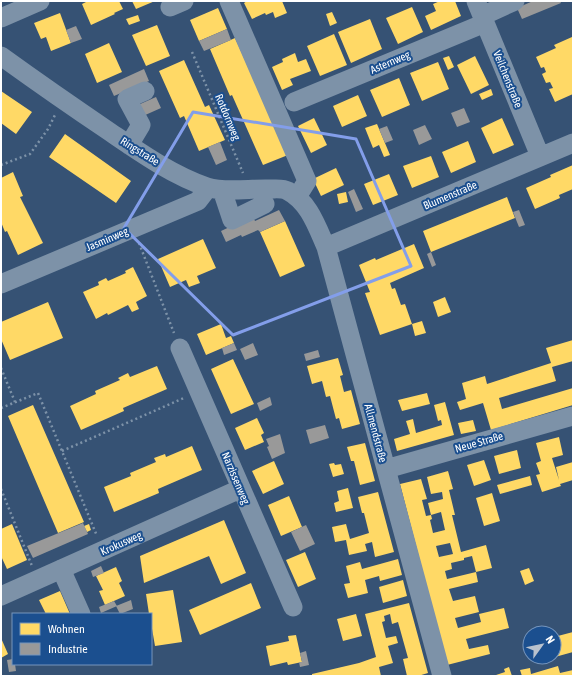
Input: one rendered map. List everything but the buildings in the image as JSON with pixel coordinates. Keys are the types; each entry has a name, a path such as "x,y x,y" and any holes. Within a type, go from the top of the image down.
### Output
{"street":[{"path":"1,18 40,1"},
{"path":"229,1 307,180 297,197"},
{"name":"Asternweg","path":"294,102 481,13 515,1"},
{"name":"Veilchenstraße","path":"481,13 540,156"},
{"name":"Ringstraße","path":"1,56 129,145 164,167 187,178 215,189 281,189 288,190 297,197"},
{"path":"129,145 142,126 127,99 145,91"},
{"name":"Blumenstraße","path":"326,247 573,143"},
{"path":"215,189 232,220 265,204"},
{"name":"Jasminweg","path":"1,284 198,201 215,189"},
{"name":"Allmendstraße","path":"297,197 305,205 313,217 326,247 442,676"},
{"name":"Narzissenweg","path":"180,348 240,489 293,607"},
{"name":"Neue Straße","path":"386,469 573,416"},
{"name":"Krokusweg","path":"1,596 240,489"},
{"path":"61,569 81,613"}],"path":[{"name":"Rotdornweg","path":"192,52 250,188"},
{"path":"1,165 30,154 48,129 63,100"},
{"path":"133,228 180,348"},
{"path":"1,368 15,402"},
{"path":"1,408 38,392 103,551"},
{"path":"62,451 198,392"},
{"path":"1,488 38,579"}],"highlighted area":[{"path":"193,112 356,139 411,266 233,335 124,228"}]}
